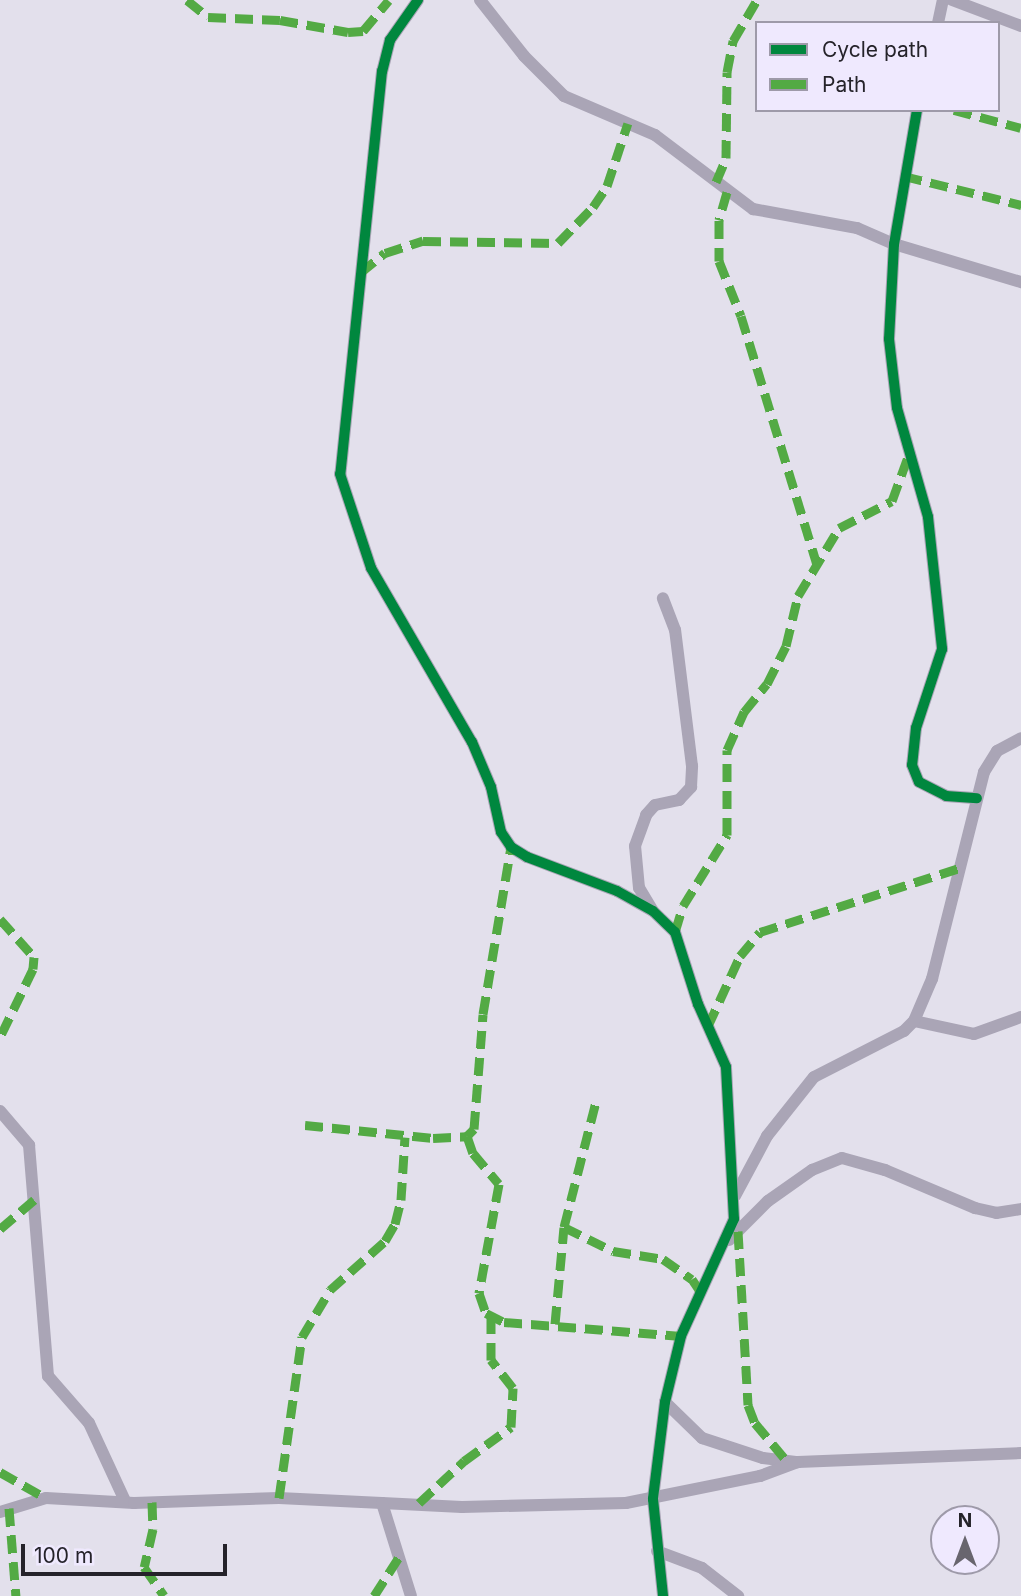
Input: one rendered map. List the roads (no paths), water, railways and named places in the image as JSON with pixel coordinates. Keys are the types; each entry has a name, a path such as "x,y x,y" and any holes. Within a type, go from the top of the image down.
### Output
{"street":[{"path":"418,0 390,40 382,71 340,450 344,497 371,568 472,742 491,788 501,832 511,847 617,891 653,911 675,932 698,1004 726,1067 735,1197 728,1240 681,1336 666,1402 653,1499 663,1596"},
{"path":"480,0 524,56 564,96 655,135 736,200 772,216 857,228 894,244 1021,282"},
{"path":"938,21 943,0"},
{"path":"952,0 1021,26"},
{"path":"917,112 894,244 889,339 894,390 923,492 942,627 942,649 916,728 912,765 919,782 946,796 977,798"},
{"path":"653,911 635,872 635,846 646,815 655,805 679,800 691,787 692,766 675,630 663,598"},
{"path":"735,1197 767,1136 814,1077 904,1031 914,1021 932,979 984,772 997,751 1021,738"},
{"path":"914,1021 974,1034 1021,1017"},
{"path":"0,1111 29,1145 48,1376 89,1423 125,1501"},
{"path":"728,1240 768,1201 812,1170 842,1158 885,1170 975,1208 996,1213 1021,1209"},
{"path":"666,1402 702,1438 737,1453 798,1462 1021,1453"},
{"path":"0,1512 46,1498 125,1501 279,1498 475,1507 653,1499 760,1476 798,1462"},
{"path":"382,1503 411,1596"},
{"path":"657,1550 702,1568 738,1596"}]}
